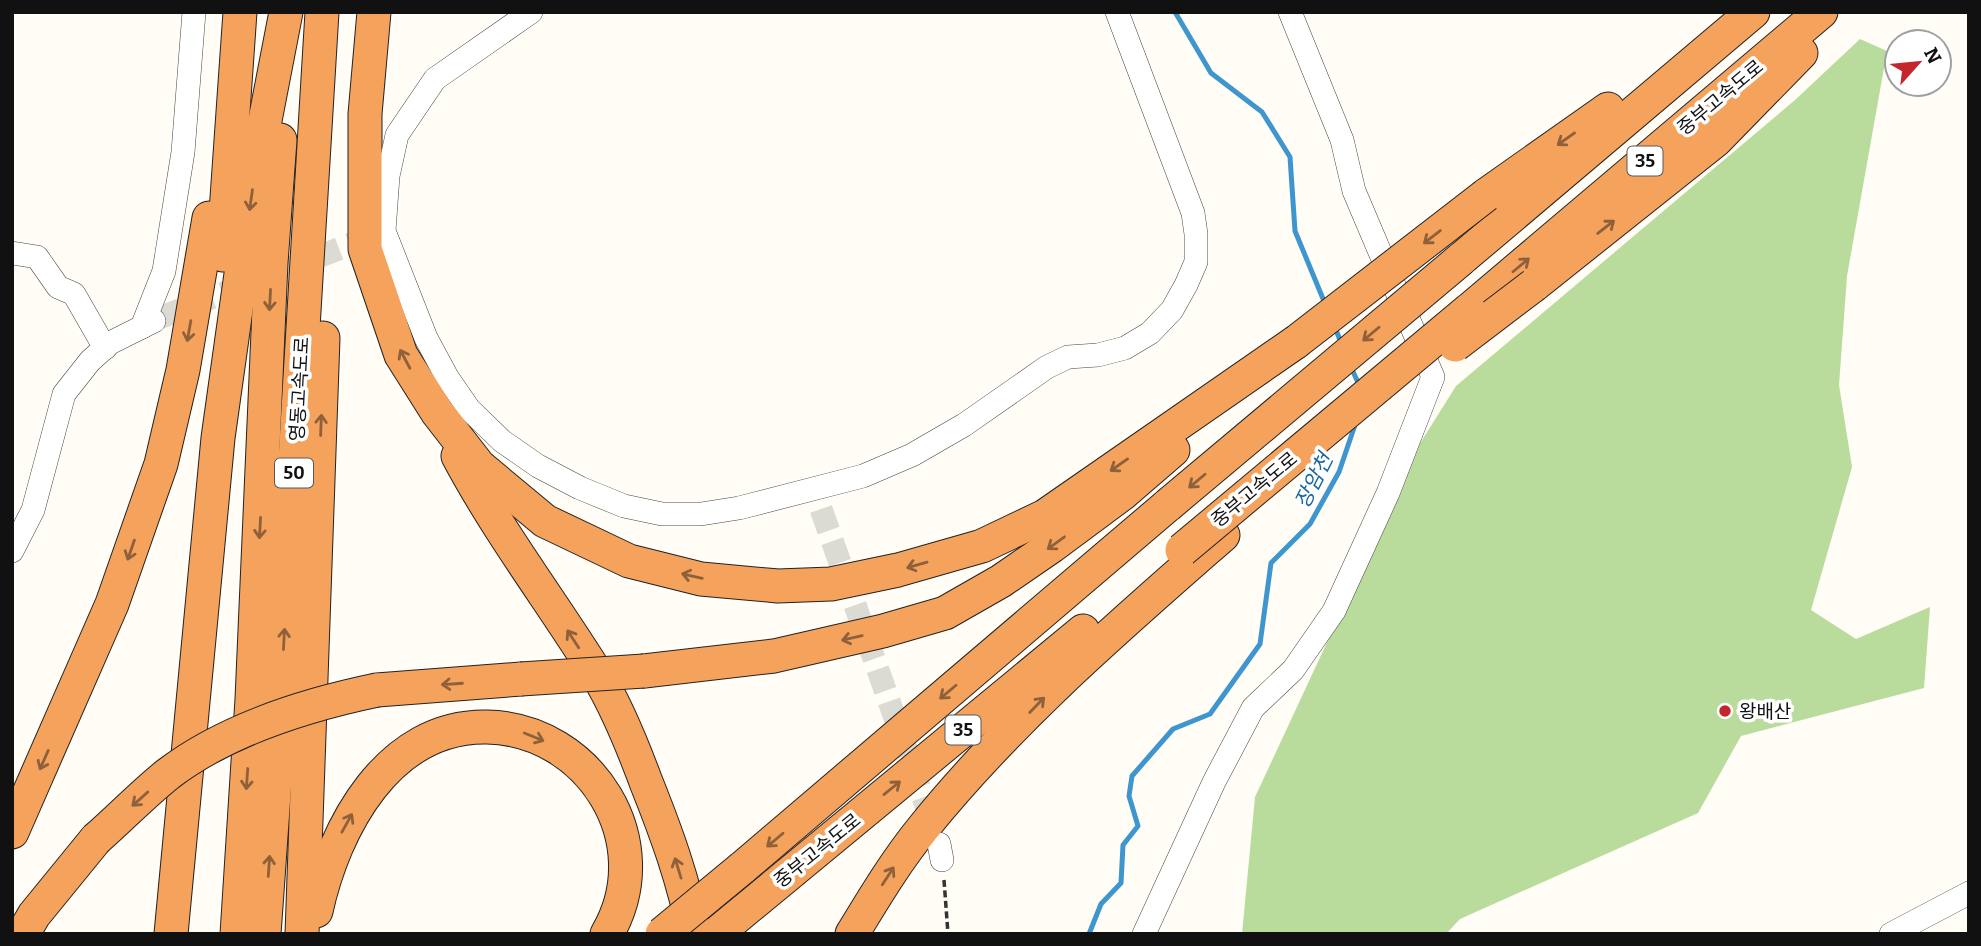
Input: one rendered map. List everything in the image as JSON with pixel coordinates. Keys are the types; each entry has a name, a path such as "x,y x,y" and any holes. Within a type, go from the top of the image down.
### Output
{"highway":[{"path":"160,934 197,592 240,12"},
{"path":"171,934 218,438 256,167 288,12"},
{"name":"영동고속도로","path":"237,934 252,699 271,263 288,12"},
{"path":"302,934 322,379 323,12"},
{"name":"영동고속도로","path":"264,934 323,12"},
{"path":"374,12 365,114 365,249 401,355 437,412 479,466 545,521 629,561 701,579 778,586 831,584 898,570 982,547 1045,516 1296,342 1486,195 1666,69 1740,12"},
{"name":"중부고속도로","path":"662,934 1753,12"},
{"name":"중부고속도로","path":"716,934 1182,550 1821,12"},
{"path":"852,934 890,872 921,829 1078,662 1334,438 1534,285 1716,140 1838,12"},
{"path":"12,832 112,604 160,464 183,370 237,71"},
{"path":"23,934 34,915 96,839 169,774 215,745 325,701 377,690 643,671 775,656 883,631 945,612 1001,581 1122,494 1296,342"},
{"path":"423,390 480,498 599,678 633,748 670,843 687,897 694,934"},
{"path":"311,934 323,878 345,826 378,779 402,755 420,744 462,728 486,727 534,736 560,750 583,768 601,788 612,806 621,828 626,868 619,909 607,934"}],"street":[{"path":"12,551 33,510 64,394 90,361 105,348 150,323 164,271 183,152 194,12"},
{"path":"531,12 435,79 397,135 388,176 384,232 426,338 447,377 469,409 502,442 538,466 580,488 624,506 662,514 701,514 819,498 912,455 964,425 1046,367 1068,357 1098,355 1125,348 1150,333 1172,310 1195,262 1196,234 1193,213 1117,12"},
{"path":"1144,934 1214,782 1253,708 1293,670 1334,611 1388,493 1433,377 1354,191 1342,140 1290,12"},
{"path":"12,253 37,257 58,286 74,294 105,348"},
{"path":"1891,934 1969,893"}],"path":[{"path":"941,852 948,934"}],"green space":[{"path":"1860,39 1883,49 1883,74 1847,276 1839,385 1852,467 1811,610 1856,639 1930,607 1924,688 1741,736 1698,813 1460,919 1446,934 1242,934 1255,797 1419,445 1456,386 1795,100"}],"waterway":[{"name":"장암천","path":"1175,12 1211,73 1262,112 1290,157 1295,231 1326,306"},
{"name":"장암천","path":"1334,325 1342,345"},
{"name":"장암천","path":"1351,367 1360,387"},
{"name":"장암천","path":"1089,934 1101,904 1121,883 1123,845 1138,826 1129,796 1132,776 1173,729 1210,714 1260,644 1271,563 1310,524 1339,472 1356,422"}],"tunnel":[{"path":"159,318 375,235"},
{"path":"821,509 935,831"}],"place":[{"name":"왕배산","path":"1725,711"}]}
